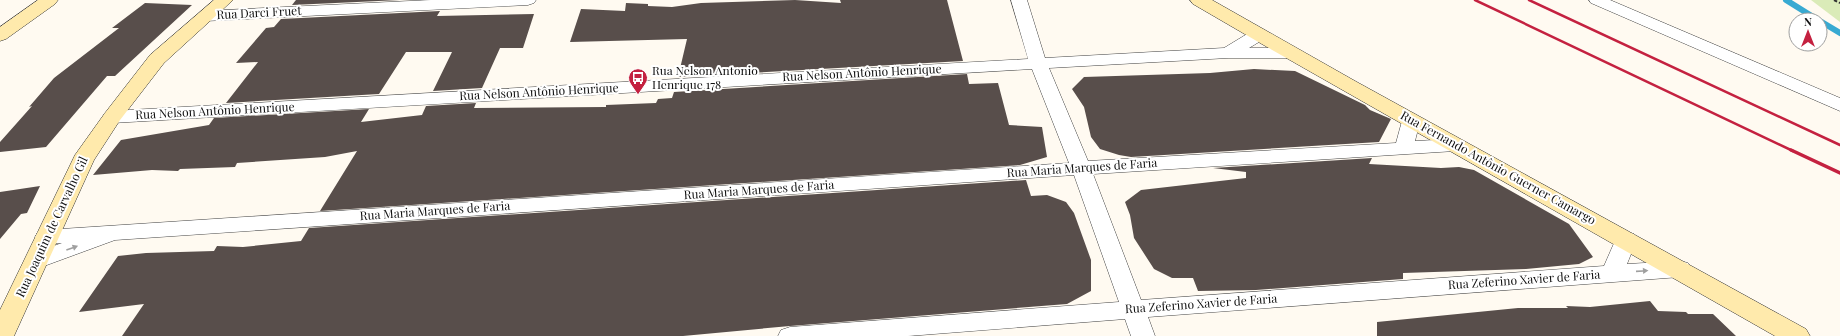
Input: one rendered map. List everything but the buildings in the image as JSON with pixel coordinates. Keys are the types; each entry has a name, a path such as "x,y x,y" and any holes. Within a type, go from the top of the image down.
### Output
{"street":[{"path":"0,35 50,0"},
{"name":"Rua Joaquim de Carvalho Gil","path":"1,336 83,160 112,117 157,59 224,0"},
{"name":"Rua Darci Fruet","path":"205,16 528,0"},
{"path":"1019,0 1038,63 1081,168 1143,336"},
{"name":"Rua Fernando Antônio Guerner Camargo","path":"1199,0 1288,53 1680,269 1797,336"},
{"path":"1597,0 1840,105"},
{"name":"Rua Nelson Antônio Henrique","path":"1228,53 1258,35"},
{"name":"Rua Nelson Antônio Henrique","path":"112,117 1038,63 1228,53 1288,53"},
{"path":"1404,148 1411,121"},
{"name":"Rua Maria Marques de Faria","path":"46,237 1081,168 1454,145"},
{"name":"Rua Maria Marques de Faria","path":"36,261 113,233"},
{"name":"Rua Zeferino Xavier de Faria","path":"1612,273 1626,239"},
{"name":"Rua Zeferino Xavier de Faria","path":"790,336 1132,309 1680,269"}],"path":[{"path":"1834,0 1840,2"}],"green space":[{"path":"1811,0 1840,0 1840,22"}],"waterway":[{"path":"1786,0 1805,12"},
{"path":"1828,26 1840,33"}],"railway":[{"path":"1475,0 1793,151"},
{"path":"1529,0 1840,145"},
{"path":"1791,150 1840,173"}],"place":[{"name":"Rua Nelson Antonio Henrique 178","path":"638,95"}]}
